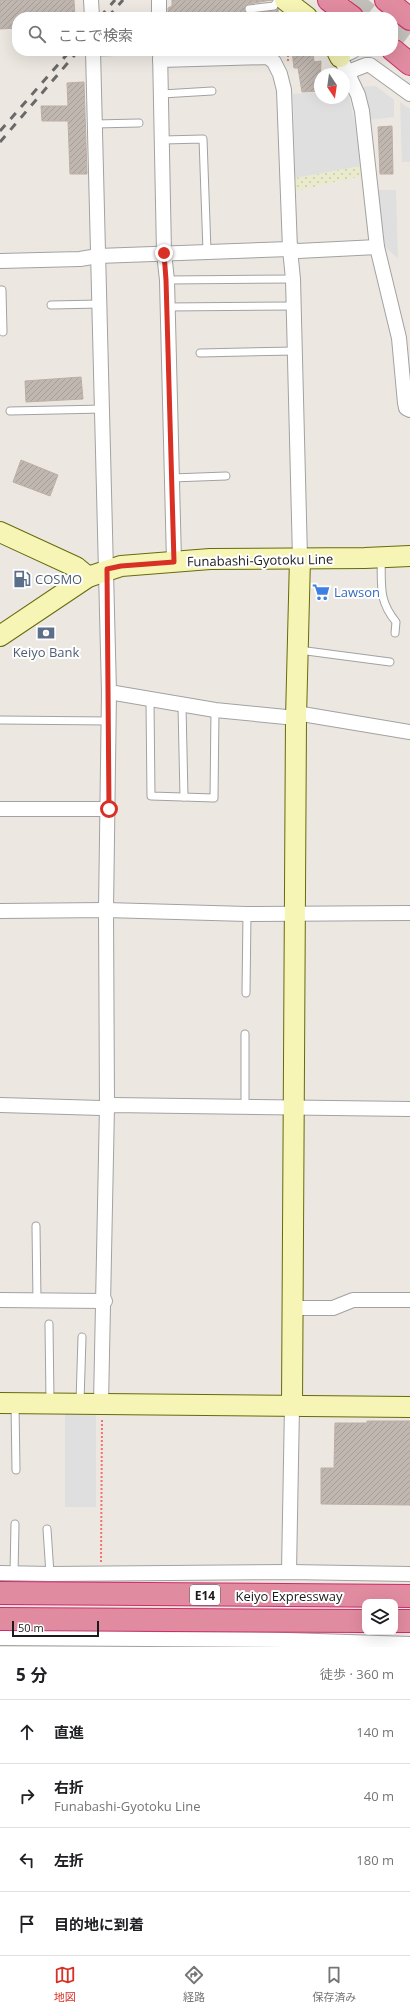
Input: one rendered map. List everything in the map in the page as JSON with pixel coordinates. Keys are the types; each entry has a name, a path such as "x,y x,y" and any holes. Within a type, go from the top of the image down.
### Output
{"highway":[{"path":"386,0 410,19"},
{"path":"398,54 410,64"},
{"name":"Keiyo Expressway","path":"0,1593 410,1596"},
{"name":"Keiyo Expressway","path":"0,1619 362,1621"},
{"path":"398,1621 410,1621"}],"street":[{"path":"92,0 92,12"},
{"path":"159,0 159,12"},
{"path":"285,0 301,12"},
{"path":"90,1408 104,1301 107,1106 106,910 109,809 107,569 93,56"},
{"path":"160,56 163,140 164,253 167,307 174,562"},
{"path":"214,56 268,57 274,62 280,74 285,103 290,249 294,306 300,558 299,650 296,716 292,1406 289,1572"},
{"path":"344,58 370,65 410,94"},
{"path":"344,58 358,95 362,111 377,247 399,338 406,408 410,410"},
{"path":"0,261 80,259 98,256 164,253 290,249 298,251 377,247"},
{"path":"0,532 76,567 88,577"},
{"name":"Funabashi-Gyotoku Line","path":"0,636 88,577 107,569 121,566 210,559 381,558 410,556"},
{"path":"109,692 182,706 296,716 410,732"},
{"path":"0,809 109,809"},
{"path":"0,911 106,910 248,914 410,913"},
{"path":"0,1105 101,1108 107,1106 410,1109"},
{"path":"0,1300 104,1301"},
{"path":"292,1308 333,1308 353,1300 410,1300"},
{"path":"8,1403 50,1403 90,1408 292,1406 410,1407"},
{"path":"0,1573 101,1574 289,1572 410,1574"},
{"path":"0,1638 287,1644 410,1644"}],"lane":[{"path":"250,9 274,6 278,0"},
{"path":"162,94 212,91"},
{"path":"95,124 139,123"},
{"path":"163,140 203,139 207,252"},
{"path":"166,280 293,279"},
{"path":"0,290 2,290 3,332"},
{"path":"51,305 100,304"},
{"path":"167,307 294,306"},
{"path":"200,354 295,351"},
{"path":"10,411 103,408"},
{"path":"172,478 226,476"},
{"path":"381,558 383,602 396,622 395,632"},
{"path":"299,650 390,662"},
{"path":"150,700 151,796 214,798 215,710"},
{"path":"182,706 184,797"},
{"path":"0,720 109,721"},
{"path":"246,993 248,914"},
{"path":"245,1034 245,1108"},
{"path":"36,1226 37,1301"},
{"path":"49,1324 50,1403"},
{"path":"82,1337 90,1408"},
{"path":"8,1403 16,1470"},
{"path":"14,1574 15,1524"},
{"path":"47,1529 50,1574"}],"path":[{"path":"90,1408 101,1574"}],"green space":[{"path":"360,166 361,176 295,191 295,178"}],"shaded area":[{"path":"376,86 394,100 394,117 368,120 359,87"},
{"path":"314,92 314,104 350,104 350,102 355,124 360,166 295,178 293,94"},
{"path":"400,102 410,109 410,162 402,162"},
{"path":"377,190 396,190 398,258 385,247 381,240"},
{"path":"65,1413 96,1413 96,1507 65,1507"}],"building":[{"path":"0,0 74,0 75,12 12,12 12,28 0,29"},
{"path":"172,0 272,0 248,4 244,10 247,12 168,12 168,8 172,6"},
{"path":"278,9 278,12 261,12"},
{"path":"293,56 313,56 314,62 321,61 321,68 314,68 314,91 302,92 298,68 294,68"},
{"path":"84,82 87,174 70,174 68,121 42,121 41,106 68,106 67,83"},
{"path":"392,126 393,174 380,174 378,127"},
{"path":"81,377 83,399 26,402 25,381"},
{"path":"21,460 58,475 50,496 13,482"},
{"path":"367,1421 410,1421 410,1505 321,1504 321,1468 334,1468 335,1423 367,1423"}],"tunnel":[{"path":"351,0 366,12"},
{"path":"398,25 410,34"}],"railway":[{"path":"104,12 115,0"},
{"path":"112,12 123,0"},
{"path":"0,131 66,56"},
{"path":"0,142 74,56"}],"place":[{"name":"COSMO","path":"22,579"},
{"name":"Lawson","path":"321,592"},
{"name":"Keiyo Bank","path":"46,633"}],"route":[{"path":"109,809 107,569 121,566 174,562 164,253"}]}
